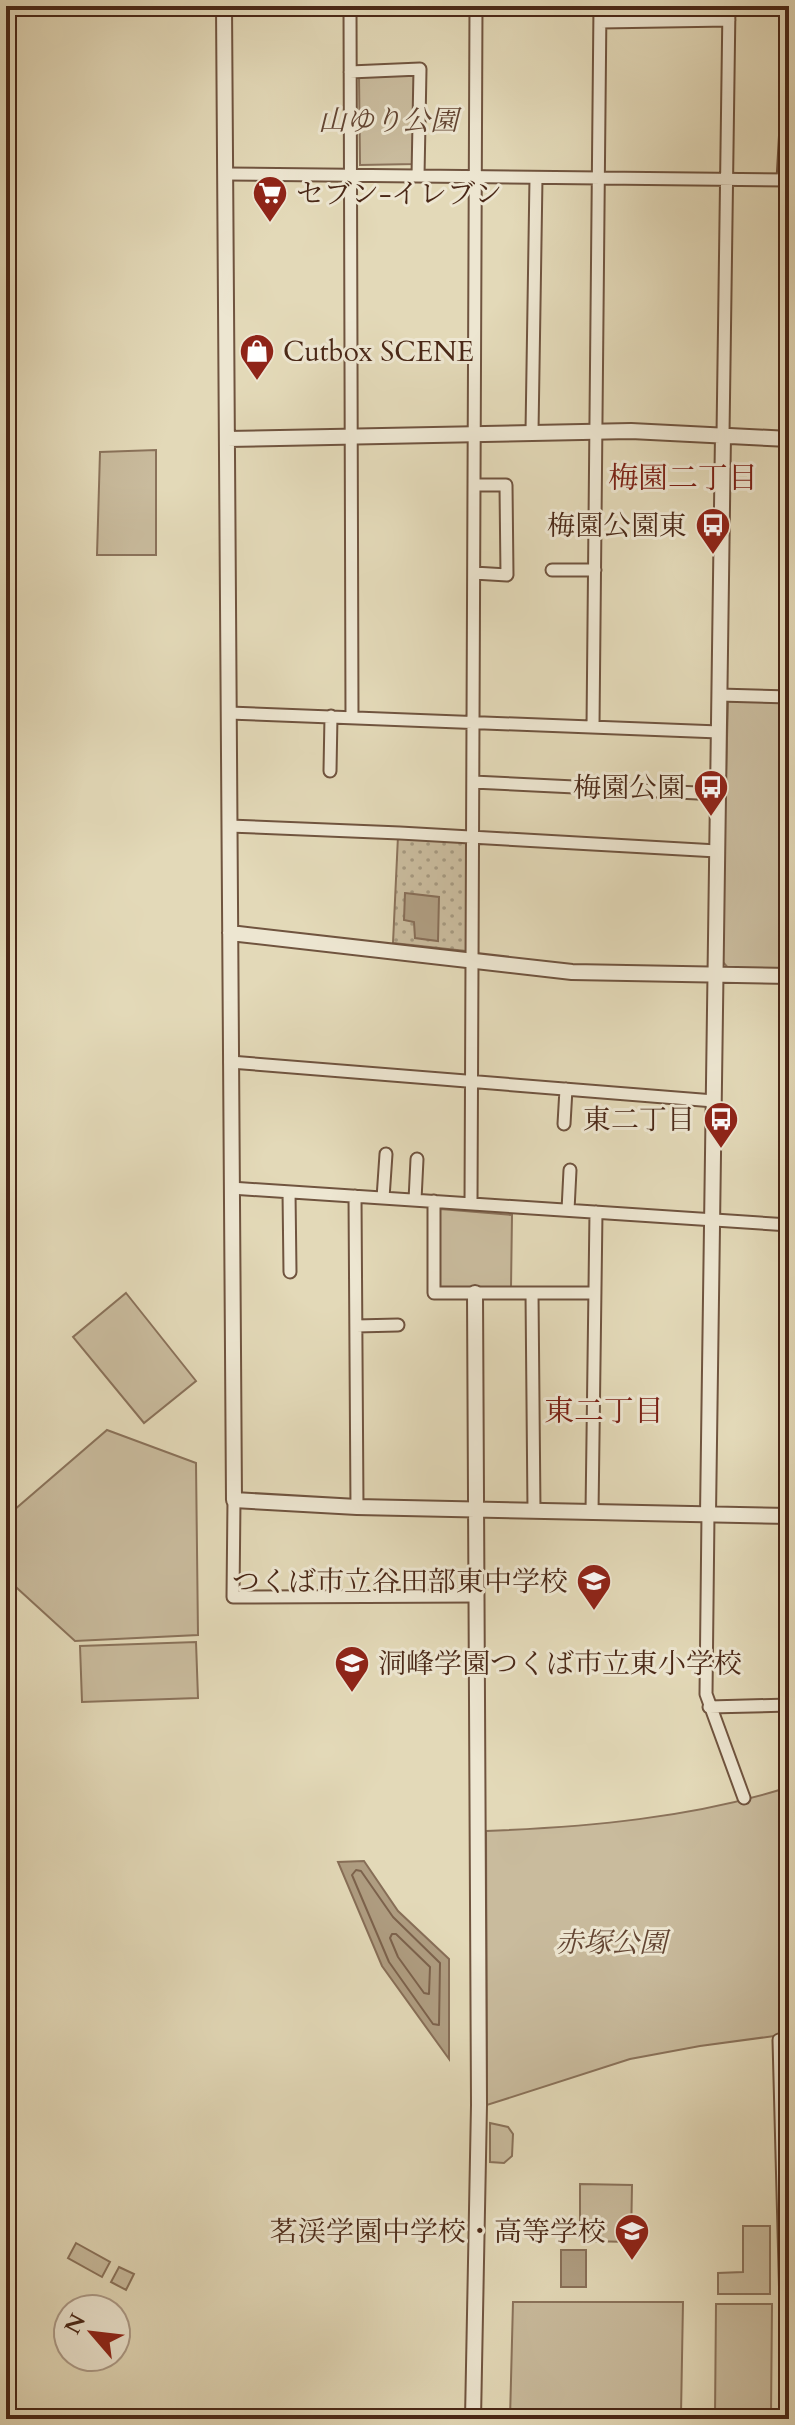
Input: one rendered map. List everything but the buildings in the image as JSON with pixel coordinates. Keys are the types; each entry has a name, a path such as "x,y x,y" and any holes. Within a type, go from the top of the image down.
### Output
{"street":[{"path":"224,6 233,1597 476,1596"},
{"path":"350,6 352,717"},
{"path":"471,1204 476,6"},
{"path":"593,727 600,6"},
{"path":"729,6 706,1694 744,1798"},
{"path":"600,22 729,20"},
{"path":"350,72 420,69 418,176"},
{"path":"226,174 786,180 789,74"},
{"path":"532,432 536,178"},
{"path":"227,439 532,432 789,439"},
{"path":"474,485 506,485 507,575 474,573"},
{"path":"552,570 595,570"},
{"path":"719,695 789,697"},
{"path":"229,713 719,732"},
{"path":"330,771 331,716"},
{"path":"473,782 718,794"},
{"path":"229,826 717,851"},
{"path":"230,933 572,972 789,976"},
{"path":"230,1062 714,1101"},
{"path":"564,1124 566,1089"},
{"path":"383,1198 386,1154"},
{"path":"415,1200 417,1159"},
{"path":"568,1210 570,1170"},
{"path":"231,1188 789,1225"},
{"path":"289,1192 290,1272"},
{"path":"355,1196 357,1507"},
{"path":"434,1201 434,1293 595,1293"},
{"path":"592,1513 596,1212"},
{"path":"473,2419 479,2105 475,1293"},
{"path":"532,1293 534,1511"},
{"path":"356,1326 398,1325"},
{"path":"234,1500 357,1507 789,1516"},
{"path":"709,1707 789,1705"},
{"path":"789,2038 779,2040 785,2144 789,2419"}],"green space":[{"name":"山ゆり公園","path":"359,76 415,76 416,164 360,165"},
{"path":"156,450 156,555 97,555 100,452"},
{"path":"728,701 789,702 789,971 730,970 721,960"},
{"path":"398,836 468,842 466,951 393,943"},
{"path":"440,1209 512,1215 511,1288 437,1289"},
{"path":"126,1293 196,1381 144,1423 73,1337"},
{"path":"107,1430 196,1463 198,1635 75,1641 6,1578 6,1517"},
{"path":"196,1642 198,1698 82,1702 80,1646"},
{"name":"赤塚公園","path":"789,1787 789,2034 630,2059 487,2105 486,1831 639,1819 715,1806"},
{"path":"490,2123 508,2127 513,2134 512,2156 504,2163 490,2162"},
{"path":"580,2184 632,2185 631,2242 585,2241 585,2230 580,2230"},
{"path":"743,2226 770,2226 770,2294 718,2294 718,2273 743,2272"},
{"path":"76,2243 110,2262 102,2277 68,2258"},
{"path":"119,2267 134,2274 126,2290 111,2282"},
{"path":"513,2302 683,2302 681,2415 510,2419"},
{"path":"716,2304 772,2304 771,2417 715,2417"}],"water":[{"path":"405,893 439,897 438,941 415,938 414,922 404,920"},
{"path":"364,1861 398,1911 449,1959 449,2059 382,1966 338,1862"},
{"path":"561,2250 586,2250 586,2287 561,2287"}],"place":[{"name":"セブン-イレブン","path":"270,224"},
{"name":"Cutbox SCENE","path":"257,382"},
{"name":"梅園公園東","path":"713,556"},
{"name":"梅園公園","path":"711,818"},
{"name":"東二丁目","path":"721,1150"},
{"name":"つくば市立谷田部東中学校","path":"594,1612"},
{"name":"洞峰学園つくば市立東小学校","path":"352,1694"},
{"name":"茗渓学園中学校・高等学校","path":"632,2262"}],"district":[{"name":"梅園二丁目","path":"683,478"},
{"name":"東二丁目","path":"604,1411"}]}
